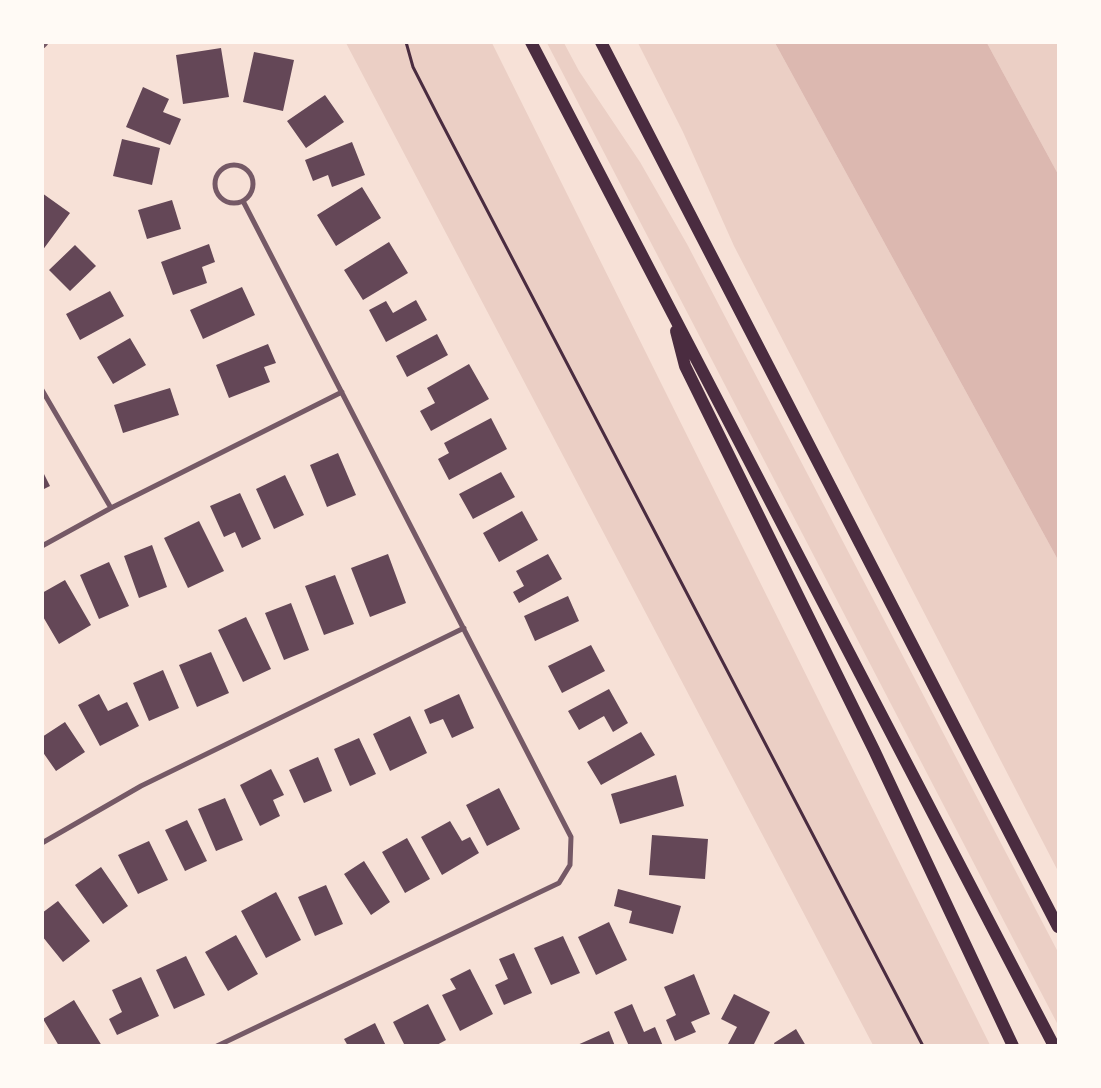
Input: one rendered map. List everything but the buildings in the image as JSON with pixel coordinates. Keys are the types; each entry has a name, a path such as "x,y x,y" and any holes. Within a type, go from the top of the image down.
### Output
{"main road":[{"path":"531,42 1054,1046"},
{"path":"601,42 1056,916 1058,927"},
{"path":"672,312 685,366 874,750 1013,1046"}],"street":[{"path":"238,165 250,172 253,185 248,197 243,201 230,203 219,196 216,190 216,177 225,166 238,165"},
{"path":"217,1046 559,883 570,865 571,837 243,201"},
{"path":"42,390 110,508"},
{"path":"42,546 110,508 342,392"},
{"path":"42,843 142,786 464,628"}],"path":[{"path":"406,42 413,67 438,116 923,1046"}],"shaded area":[{"path":"346,43 492,43 990,1045 873,1045"},
{"path":"547,43 564,43 579,71 640,162 687,244 1058,952 1058,1025"},
{"path":"638,43 775,43 1058,560 1058,871 734,246 683,132"},
{"path":"775,43 987,43 1058,174 1058,560"},
{"path":"987,43 1058,43 1058,174"}]}
